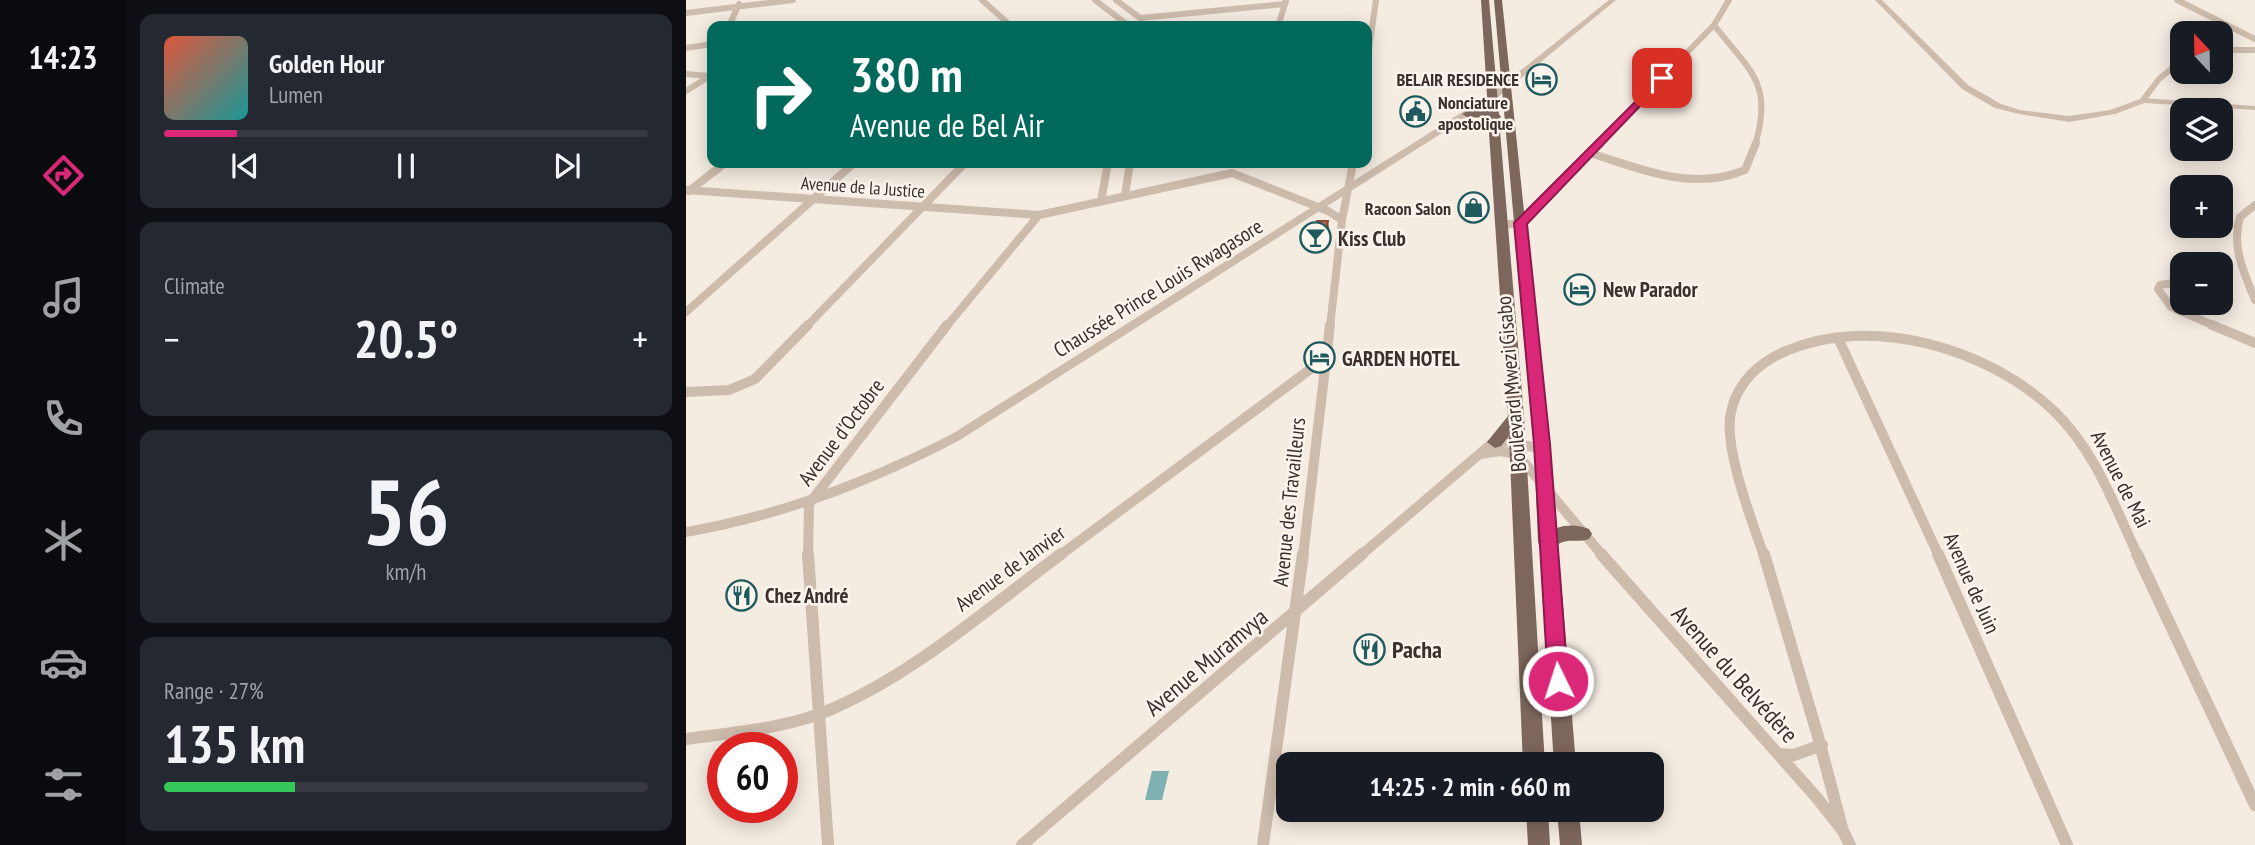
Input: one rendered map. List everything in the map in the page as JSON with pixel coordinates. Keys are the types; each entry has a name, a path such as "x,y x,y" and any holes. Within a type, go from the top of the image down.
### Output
{"main road":[{"name":"Boulevard Mwezi Gisabo","path":"1485,0 1494,11 1507,79 1542,449 1564,752"},
{"name":"Boulevard Mwezi Gisabo","path":"1494,11 1494,96 1516,417 1533,752"},
{"path":"1507,79 1522,75"},
{"path":"1467,114 1484,113 1496,117"},
{"path":"1495,442 1516,417"},
{"path":"1547,542 1565,532 1584,534"},
{"path":"1538,822 1539,841 1571,841 1569,822"}],"street":[{"path":"732,21 740,0"},
{"path":"686,13 793,0"},
{"path":"982,0 1005,21"},
{"path":"1095,0 1122,21"},
{"path":"1116,0 1142,21"},
{"path":"1215,0 1226,8"},
{"path":"1372,28 1376,0"},
{"path":"1503,225 1521,223 1714,25 1728,0"},
{"path":"1878,0 1965,87 1998,106 2046,117 2069,119 2112,112 2143,100 2255,108"},
{"path":"2178,0 2255,39"},
{"path":"1522,75 1611,1"},
{"path":"1140,18 1285,2 1279,21"},
{"path":"1590,153 1694,183 1721,180 1745,170 1762,111 1763,92 1714,25"},
{"path":"686,48 707,45"},
{"path":"2233,50 2255,50"},
{"path":"2143,100 2170,71"},
{"path":"686,74 707,74"},
{"path":"686,91 707,77"},
{"name":"Chaussée Prince Louis Rwagasore","path":"686,532 809,504 878,477 956,437 1467,114 1494,96 1507,79"},
{"path":"687,191 718,168"},
{"path":"686,312 848,168"},
{"path":"686,391 729,390 755,379 960,168"},
{"path":"1101,201 1107,168"},
{"path":"1125,195 1129,168"},
{"path":"1234,168 1232,173 1337,215 1342,220"},
{"name":"Avenue des Travailleurs","path":"1263,845 1296,613 1342,220 1352,168"},
{"name":"Avenue de la Justice","path":"687,191 1038,215 1232,173"},
{"path":"2255,205 2240,217 2237,234 2240,261 2255,300"},
{"name":"Avenue d'Octobre","path":"828,845 807,542 809,504 941,332 1038,215"},
{"path":"2170,283 2160,285 2158,289 2170,306"},
{"path":"2190,315 2255,343"},
{"name":"Avenue de Mai","path":"1843,831 1822,745 1744,492 1730,435 1730,415 1743,383 1770,358 1803,344 1838,338 1888,337 1951,352 2026,387 2073,428 2089,453 2255,806"},
{"name":"Avenue de Juin","path":"1838,338 1943,564 2067,845"},
{"name":"Avenue de Janvier","path":"686,739 785,722 820,713 854,697 904,667 1143,496 1324,359"},
{"path":"1495,442 1516,448 1545,485"},
{"name":"Avenue Muramvya","path":"1022,845 1495,442"},
{"path":"1480,454 1516,448 1542,449"},
{"name":"Avenue du Belvédère","path":"1545,485 1584,534 1778,754 1843,831 1850,845"},
{"path":"1778,754 1794,755 1822,745"}],"water":[{"path":"1152,771 1169,771 1162,800 1145,800"}],"building":[{"path":"1317,221 1328,221 1323,237 1301,238 1306,226 1315,226"}],"place":[{"name":"BELAIR RESIDENCE","path":"1542,79"},
{"name":"Nonciature apostolique","path":"1415,112"},
{"name":"Racoon Salon","path":"1474,208"},
{"name":"Kiss Club","path":"1315,238"},
{"name":"New Parador","path":"1580,289"},
{"name":"GARDEN HOTEL","path":"1319,358"},
{"name":"Chez André","path":"742,595"},
{"name":"Pacha","path":"1369,649"}],"route":[{"path":"1558,681 1542,444 1521,223 1662,78"}]}
